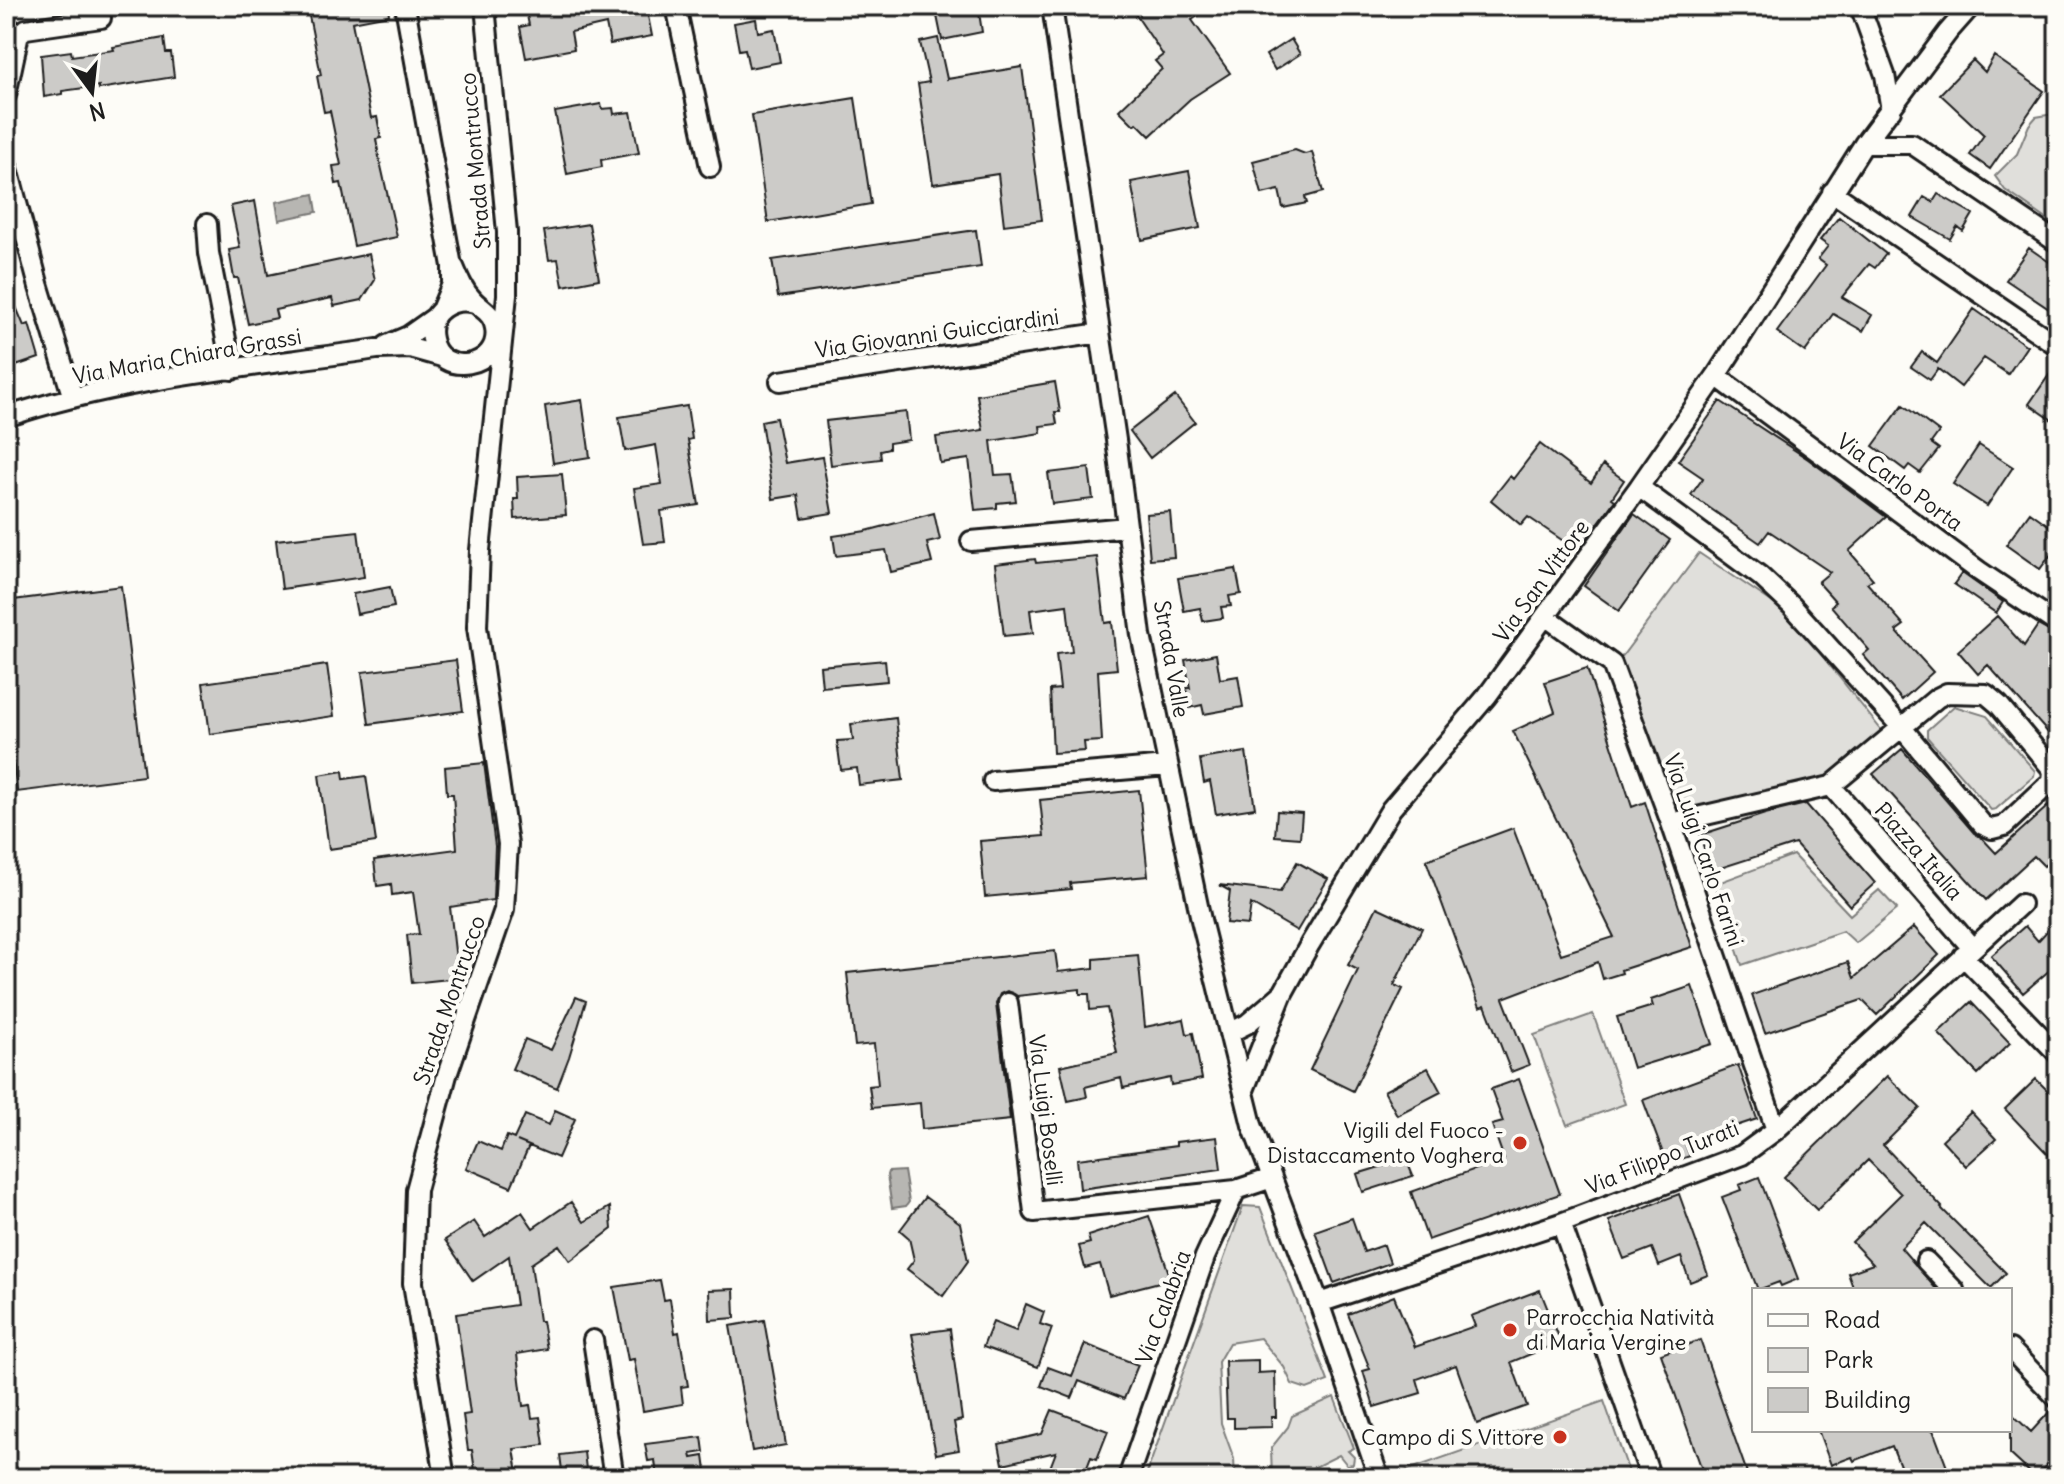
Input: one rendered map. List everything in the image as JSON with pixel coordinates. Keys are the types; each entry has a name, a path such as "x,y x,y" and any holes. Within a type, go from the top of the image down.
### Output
{"street":[{"name":"Strada Montrucco","path":"405,6 451,257 452,284 431,327 431,338 442,357"},
{"name":"Strada Montrucco","path":"475,365 489,354 494,345 507,232 485,6"},
{"path":"676,6 710,167"},
{"name":"Strada Valle","path":"1052,6 1141,635 1201,920 1252,1125 1319,1303 1379,1478"},
{"path":"1860,6 1885,75 1891,110"},
{"name":"Via San Vittore","path":"1244,1090 1283,993 1391,809 1487,696 1639,487 1716,376 1864,144 1971,6"},
{"path":"6,95 19,34 26,29 101,18"},
{"path":"1864,144 1912,144 2058,243"},
{"path":"6,161 39,287 73,398"},
{"path":"1832,192 2058,346"},
{"path":"207,224 209,253 232,370"},
{"name":"Strada Montrucco","path":"445,1478 413,1283 416,1190 447,1075 504,910 508,844 477,627 480,550 502,348 496,315 475,303 458,277 451,257"},
{"path":"438,313 457,301 475,303"},
{"name":"Via Maria Chiara Grassi","path":"377,349 408,336 438,313"},
{"name":"Via Giovanni Guicciardini","path":"780,381 1100,333"},
{"name":"Via Maria Chiara Grassi","path":"6,417 73,398 143,384 377,349 410,348 442,357"},
{"path":"442,357 451,363 491,363 502,348"},
{"path":"475,365 490,377 497,391"},
{"name":"Via Carlo Porta","path":"1716,376 1979,571 2058,624"},
{"path":"1639,487 1760,576 1781,596 1902,728 1983,825 1992,829 2004,826 2052,781 2053,770 1999,705 1986,694 1947,693 1937,698 1902,728 1831,786 1671,823"},
{"path":"971,541 1127,527"},
{"name":"Via Luigi Carlo Farini","path":"1545,616 1612,664 1671,823 1776,1130"},
{"path":"993,781 1167,766"},
{"name":"Piazza Italia","path":"1831,786 1967,952 2058,1054"},
{"name":"Via Filippo Turati","path":"1319,1303 1561,1223 1742,1155 1776,1130 2021,904"},
{"name":"Via San Vittore","path":"1229,1033 1247,1024 1283,993"},
{"name":"Via Luigi Boselli","path":"1008,1003 1034,1212 1236,1190"},
{"path":"1236,1190 1272,1178"},
{"name":"Via Calabria","path":"1128,1478 1205,1257 1236,1190"},
{"path":"1561,1223 1651,1478"},
{"path":"1926,1261 1952,1288"},
{"path":"593,1340 614,1478"},
{"path":"2012,1351 2058,1399"}],"green space":[{"path":"2053,114 2058,117 2058,227 2005,190 1995,176 2017,154 2029,125 2036,117"},
{"path":"1699,553 1788,613 1882,731 1880,740 1827,782 1679,815 1673,812 1618,662"},
{"path":"1954,706 1987,716 2035,771 2034,776 1996,809 1991,810 1927,737 1927,730"},
{"path":"1793,855 1850,915 1879,890 1897,909 1856,943 1843,931 1742,965 1715,884"},
{"path":"1593,1014 1625,1104 1567,1125 1534,1035"},
{"path":"1243,1206 1260,1207 1328,1381 1307,1389 1292,1384 1284,1367 1260,1338 1229,1343 1218,1362 1221,1423 1234,1459 1235,1478 1145,1478"},
{"path":"1334,1397 1354,1448 1348,1451 1354,1457 1353,1464 1347,1465 1339,1455 1293,1478 1272,1478 1271,1448 1288,1427 1292,1416"},
{"name":"Campo di S Vittore","path":"1604,1401 1631,1478 1405,1478 1402,1472"}],"shaded area":[{"path":"314,194 317,212 279,220 276,202"},
{"path":"904,1171 909,1202 906,1206 892,1208 887,1175 888,1172"}],"building":[{"path":"307,6 388,6 389,15 352,22 371,118 377,117 381,138 376,139 379,157 397,237 354,246 341,183 336,184 333,166 341,165 330,111 324,112 317,76 321,75"},
{"path":"525,6 654,6 655,15 648,16 652,36 610,44 606,24 571,32 574,49 526,58 520,27 529,25"},
{"path":"935,6 978,6 982,32 942,40"},
{"path":"1130,6 1212,6 1192,20 1230,73 1190,99 1150,136 1119,110 1162,69 1155,61 1163,55"},
{"path":"756,19 758,32 774,29 780,62 749,68 745,49 739,50 734,23"},
{"path":"164,38 166,53 171,53 174,77 99,89 99,86 62,91 62,94 44,97 41,55 71,51 72,56"},
{"path":"938,38 947,79 1022,67 1042,220 1004,225 998,174 933,184 918,84 929,82 920,42"},
{"path":"1291,39 1300,54 1275,70 1266,55"},
{"path":"1994,56 2044,91 1990,169 1970,155 1984,135 1940,94 1973,60 1985,72"},
{"path":"855,98 871,204 768,222 752,115"},
{"path":"601,104 602,109 613,108 614,114 631,112 639,153 601,160 602,167 567,174 555,112"},
{"path":"1295,150 1305,154 1312,152 1323,192 1305,197 1307,203 1283,208 1279,190 1262,194 1253,161"},
{"path":"1189,171 1200,228 1142,240 1131,182"},
{"path":"1938,194 1973,214 1963,231 1957,227 1950,239 1912,217 1924,197 1933,202"},
{"path":"255,201 268,275 369,254 375,280 362,300 334,306 332,298 275,310 277,318 248,324 229,250 240,248 231,206"},
{"path":"1839,217 1886,254 1875,268 1869,264 1842,297 1872,315 1863,331 1833,314 1805,352 1777,332 1826,265 1818,259 1828,246 1820,240"},
{"path":"589,224 599,279 563,286 558,259 549,260 544,231"},
{"path":"976,230 981,267 778,297 772,260"},
{"path":"2029,248 2058,268 2058,315 2006,280"},
{"path":"6,283 24,326 29,324 39,358 13,367 10,361 6,363"},
{"path":"1974,309 2027,346 2008,374 1984,358 1961,387 1938,369 1930,380 1911,367 1922,352 1937,363"},
{"path":"2058,362 2058,424 2029,404"},
{"path":"1055,382 1060,412 1055,412 1057,424 1040,426 1041,433 991,441 995,475 1012,474 1016,501 997,503 997,508 975,510 969,459 940,463 936,437 983,430 977,395"},
{"path":"1175,396 1195,422 1150,458 1130,431"},
{"path":"582,400 590,457 553,463 545,406"},
{"path":"1720,401 1808,459 1886,517 1849,551 1873,579 1867,583 1904,625 1896,631 1933,672 1902,700 1863,655 1869,650 1831,606 1836,602 1818,582 1830,572 1769,531 1760,543 1691,495 1703,478 1678,461"},
{"path":"1903,405 1939,432 1931,443 1939,449 1920,473 1909,465 1905,470 1873,446"},
{"path":"687,406 692,439 688,440 699,505 661,511 665,542 643,544 634,488 662,484 656,445 625,451 619,417"},
{"path":"906,412 909,440 889,443 889,449 880,451 881,459 831,465 826,421"},
{"path":"776,418 785,463 822,457 832,513 802,518 798,495 773,499 761,421"},
{"path":"1540,444 1591,483 1603,465 1624,480 1612,498 1615,500 1578,551 1528,517 1521,525 1491,500 1510,476 1513,479"},
{"path":"1979,445 2013,467 1987,506 1953,484"},
{"path":"1089,468 1093,499 1052,504 1048,473"},
{"path":"562,474 566,515 515,519 517,477"},
{"path":"1170,512 1174,557 1150,559 1146,514"},
{"path":"2030,512 2058,532 2058,545 2040,569 2006,545"},
{"path":"934,513 940,540 927,543 932,563 891,572 886,550 836,556 833,536 866,531"},
{"path":"1634,514 1670,540 1619,611 1584,586"},
{"path":"358,531 364,577 282,589 276,540"},
{"path":"1097,557 1105,623 1112,622 1117,669 1098,671 1102,741 1084,742 1085,751 1053,753 1050,690 1060,689 1056,654 1072,652 1067,605 1030,610 1033,633 1004,636 995,564"},
{"path":"1236,569 1241,594 1229,596 1231,606 1221,607 1223,618 1203,621 1200,608 1184,611 1178,578"},
{"path":"1962,573 2003,602 1996,613 1954,584"},
{"path":"121,586 144,776 17,792 6,701 6,601"},
{"path":"390,587 394,607 357,614 353,594"},
{"path":"1997,616 2024,646 2038,625 2058,636 2058,744 1988,665 1978,674 1958,651"},
{"path":"1216,654 1220,679 1238,676 1243,707 1204,714 1202,705 1189,708 1186,688 1190,688 1185,660"},
{"path":"456,660 463,711 369,724 362,672"},
{"path":"885,660 887,681 822,687 820,666"},
{"path":"327,665 334,716 210,734 203,683"},
{"path":"1587,668 1632,807 1645,802 1692,947 1603,979 1598,962 1503,998 1529,1065 1511,1072 1485,1005 1480,1007 1426,860 1513,828 1561,954 1614,937 1513,731 1555,712 1545,682"},
{"path":"896,718 903,780 859,785 857,768 841,770 837,741 853,740 851,724"},
{"path":"1902,749 1974,833 1996,853 2058,797 2058,853 2044,866 2034,856 1986,900 1873,774"},
{"path":"1246,752 1255,808 1216,814 1210,781 1204,783 1200,759"},
{"path":"484,763 495,846 493,900 450,907 458,978 412,983 407,935 419,934 413,892 392,895 391,884 377,886 374,860 457,849 453,794 447,794 445,767"},
{"path":"343,771 344,779 366,776 376,842 329,849 319,775"},
{"path":"1139,790 1148,876 1070,883 1071,889 985,897 980,841 1044,836 1040,800"},
{"path":"1806,804 1875,883 1850,906 1795,844 1711,871 1700,835"},
{"path":"1277,811 1302,813 1300,838 1275,836"},
{"path":"1297,862 1328,879 1297,931 1251,904 1248,925 1226,923 1230,891 1219,885 1280,892"},
{"path":"1377,907 1422,928 1394,985 1403,989 1353,1091 1310,1070 1358,970 1348,965"},
{"path":"2058,919 2058,963 2023,993 1991,956 2025,926 2038,941"},
{"path":"1914,927 1939,955 1877,1015 1862,1000 1765,1033 1752,995 1848,962 1854,978"},
{"path":"1055,951 1058,972 1094,968 1094,959 1138,955 1145,1027 1184,1019 1187,1034 1193,1033 1202,1079 1171,1085 1170,1078 1123,1088 1121,1078 1085,1087 1087,1097 1068,1101 1060,1066 1117,1053 1107,1008 1090,1010 1089,994 1080,994 1080,989 1017,996 1007,991 1000,994 996,1004 1010,1120 922,1129 920,1103 872,1108 869,1086 878,1085 874,1044 855,1046 847,973"},
{"path":"1692,986 1712,1044 1633,1068 1617,1017 1653,1006 1651,1000"},
{"path":"576,997 586,1001 557,1088 512,1069 525,1039 551,1050"},
{"path":"1971,1002 2010,1043 1978,1074 1938,1033"},
{"path":"1738,1065 1757,1119 1685,1143 1690,1156 1667,1164 1643,1100"},
{"path":"1428,1068 1441,1092 1397,1115 1384,1091"},
{"path":"1887,1076 1920,1108 1883,1145 2006,1273 1991,1288 1926,1223 1901,1248 1935,1288 1853,1288 1848,1273 1873,1264 1852,1242 1901,1194 1868,1160 1817,1210 1784,1177"},
{"name":"Vigili del Fuoco - Distaccamento Voghera","path":"1519,1079 1560,1194 1428,1240 1411,1192 1504,1159 1492,1125 1503,1122 1491,1089"},
{"path":"2036,1079 2058,1101 2058,1165 2005,1109"},
{"path":"555,1110 575,1119 558,1158 517,1141 529,1146 511,1187 466,1168 478,1141 501,1151 507,1136 514,1139 525,1115 549,1125"},
{"path":"1971,1112 1996,1139 1966,1166 1942,1140"},
{"path":"1217,1137 1221,1169 1080,1189 1077,1159 1176,1146 1176,1142"},
{"path":"1406,1159 1413,1176 1363,1192 1357,1174"},
{"path":"1759,1177 1798,1279 1781,1286 1779,1282 1757,1288 1722,1197 1741,1190 1739,1185"},
{"path":"1679,1194 1708,1275 1690,1282 1681,1257 1659,1266 1652,1248 1624,1259 1609,1221"},
{"path":"925,1197 960,1223 968,1261 943,1296 907,1269 914,1260 909,1238 900,1230"},
{"path":"571,1202 584,1222 610,1207 612,1229 570,1261 559,1245 531,1264 539,1321 542,1321 547,1349 517,1354 523,1406 530,1405 532,1418 540,1417 544,1445 514,1449 519,1478 476,1478 463,1415 470,1414 456,1314 516,1305 509,1256 473,1281 445,1240 474,1221 485,1237 522,1212 533,1228"},
{"path":"1149,1216 1171,1279 1109,1295 1100,1264 1085,1268 1079,1246 1090,1243 1088,1236"},
{"path":"1352,1218 1364,1252 1384,1245 1390,1263 1334,1283 1315,1231"},
{"path":"660,1280 664,1300 670,1299 675,1333 679,1332 688,1386 681,1387 683,1404 643,1411 634,1359 628,1360 614,1287"},
{"path":"734,1289 735,1318 710,1320 709,1290"},
{"path":"1540,1290 1561,1342 1511,1362 1527,1406 1477,1424 1456,1365 1417,1379 1421,1393 1374,1407 1363,1371 1370,1369 1348,1314 1394,1296 1415,1347 1475,1326 1471,1316"},
{"path":"1026,1304 1044,1312 1040,1324 1052,1328 1038,1367 983,1347 993,1322 1016,1331"},
{"path":"764,1320 786,1445 752,1451 730,1326"},
{"path":"950,1329 962,1420 954,1422 959,1450 936,1454 912,1334"},
{"path":"1700,1340 1747,1473 1733,1478 1705,1478 1661,1354"},
{"path":"1085,1344 1138,1365 1124,1399 1079,1381 1072,1398 1041,1386 1048,1367 1072,1376"},
{"path":"1258,1360 1258,1373 1275,1372 1276,1417 1271,1417 1272,1427 1234,1428 1234,1418 1227,1418 1225,1361"},
{"path":"2052,1409 2058,1411 2058,1453 2035,1477 2010,1454 2012,1414 2031,1432"},
{"path":"1052,1410 1108,1431 1097,1459 1091,1457 1083,1478 1046,1478 1056,1452 1003,1464 999,1444 1042,1434"},
{"path":"1819,1432 1934,1432 1951,1478 1905,1478 1892,1446 1854,1461 1852,1457 1831,1465"},
{"path":"702,1437 704,1452 691,1454 692,1458 704,1456 707,1478 657,1478 655,1460 648,1461 645,1444"},
{"path":"584,1452 587,1478 563,1478 560,1455"}],"place":[{"name":"Vigili del Fuoco - Distaccamento Voghera","path":"1520,1143"},
{"name":"Parrocchia Natività di Maria Vergine","path":"1510,1330"},
{"name":"Campo di S Vittore","path":"1560,1437"}]}
